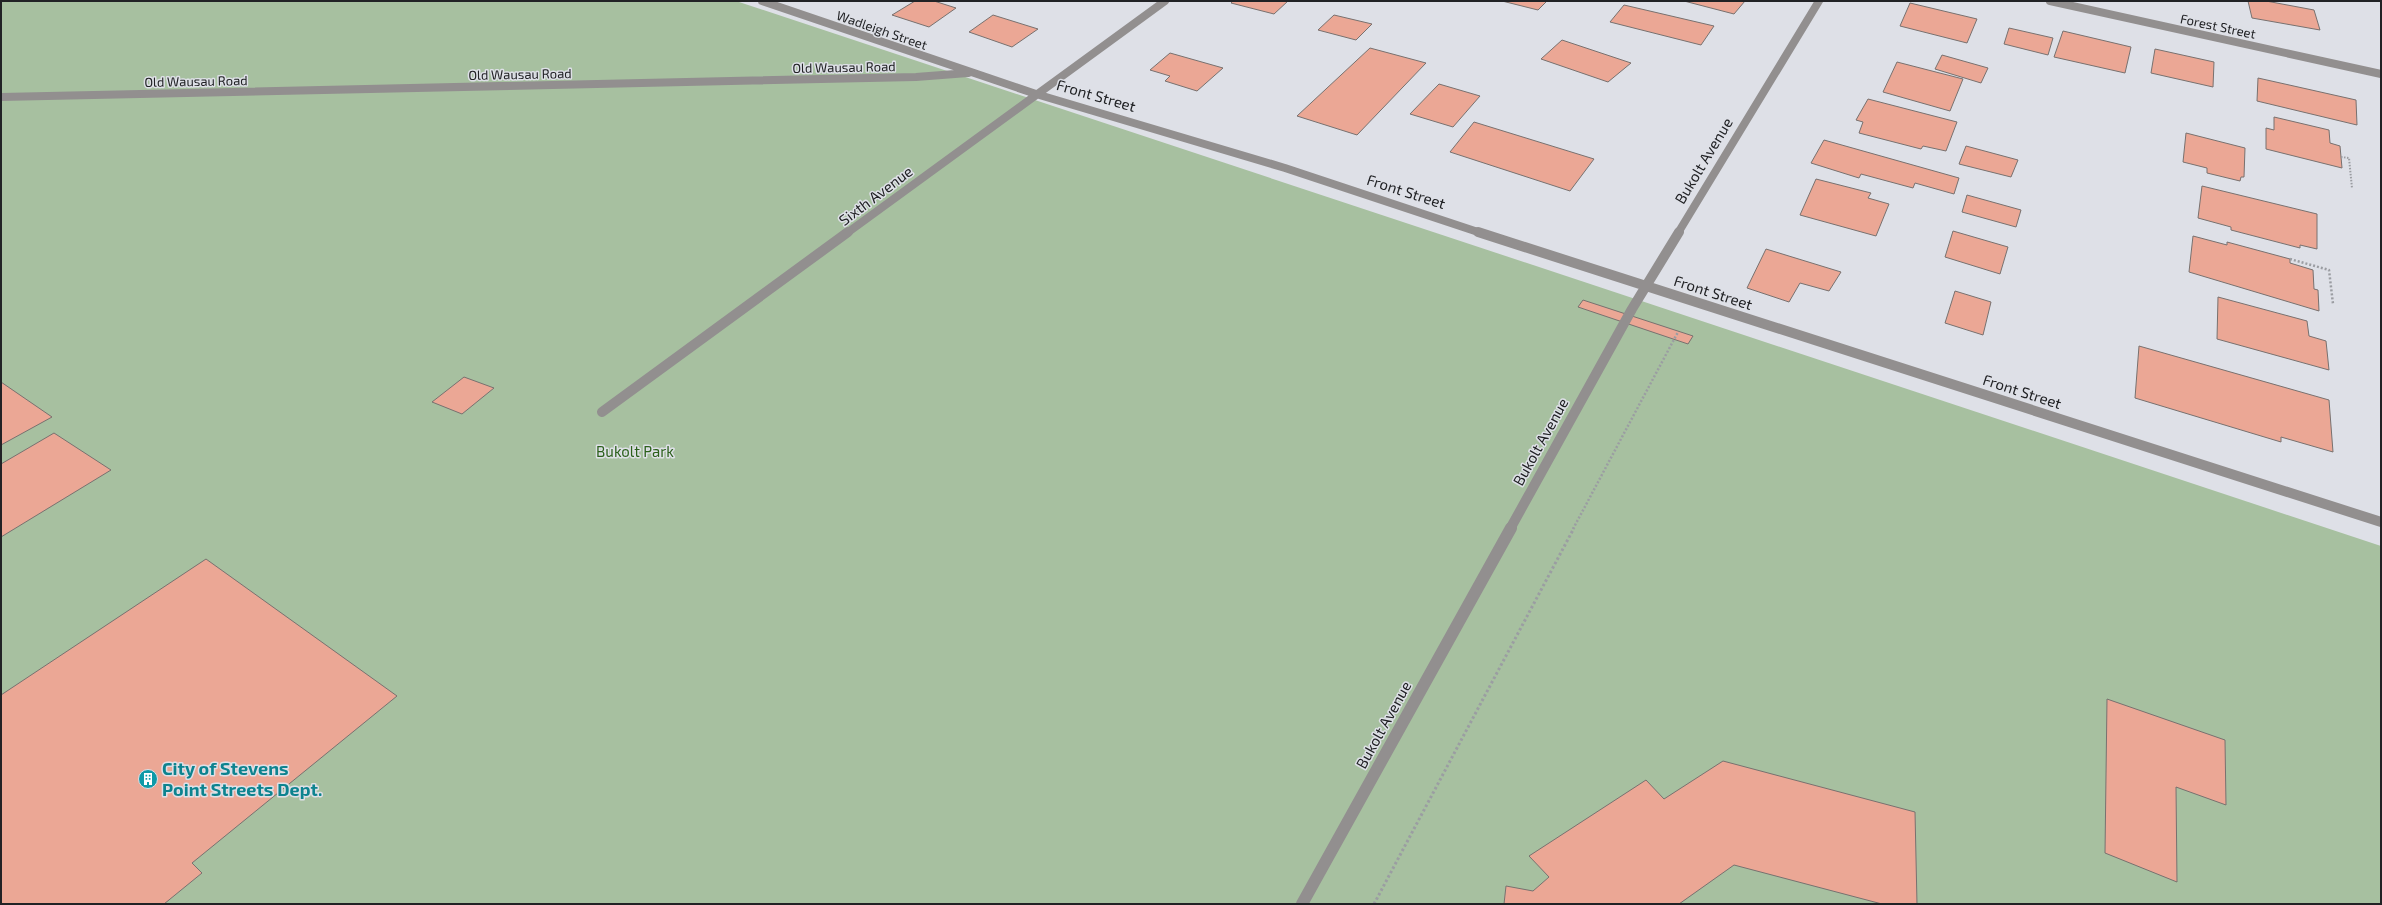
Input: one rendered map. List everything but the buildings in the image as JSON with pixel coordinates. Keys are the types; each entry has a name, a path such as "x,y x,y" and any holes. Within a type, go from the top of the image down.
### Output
{"street":[{"name":"Wadleigh Street","path":"762,1 972,73"},
{"name":"Sixth Avenue","path":"602,412 858,227 1036,94 1165,1"},
{"name":"Bukolt Avenue","path":"1302,904 1644,287 1819,1"},
{"name":"Forest Street","path":"2050,1 2381,74"},
{"name":"Old Wausau Road","path":"1,97 916,77 972,73 1036,94"},
{"name":"Front Street","path":"1036,94 1285,168 1644,287 2381,522"}],"path":[{"path":"2341,157 2349,158 2352,188"},
{"path":"2290,259 2329,270 2333,304"},
{"path":"1374,904 1682,326"}],"green space":[{"name":"Bukolt Park","path":"1,1 736,1 2381,546 2381,904 1,904"}],"place":[{"name":"City of Stevens Point Streets Dept.","path":"148,779"}]}
